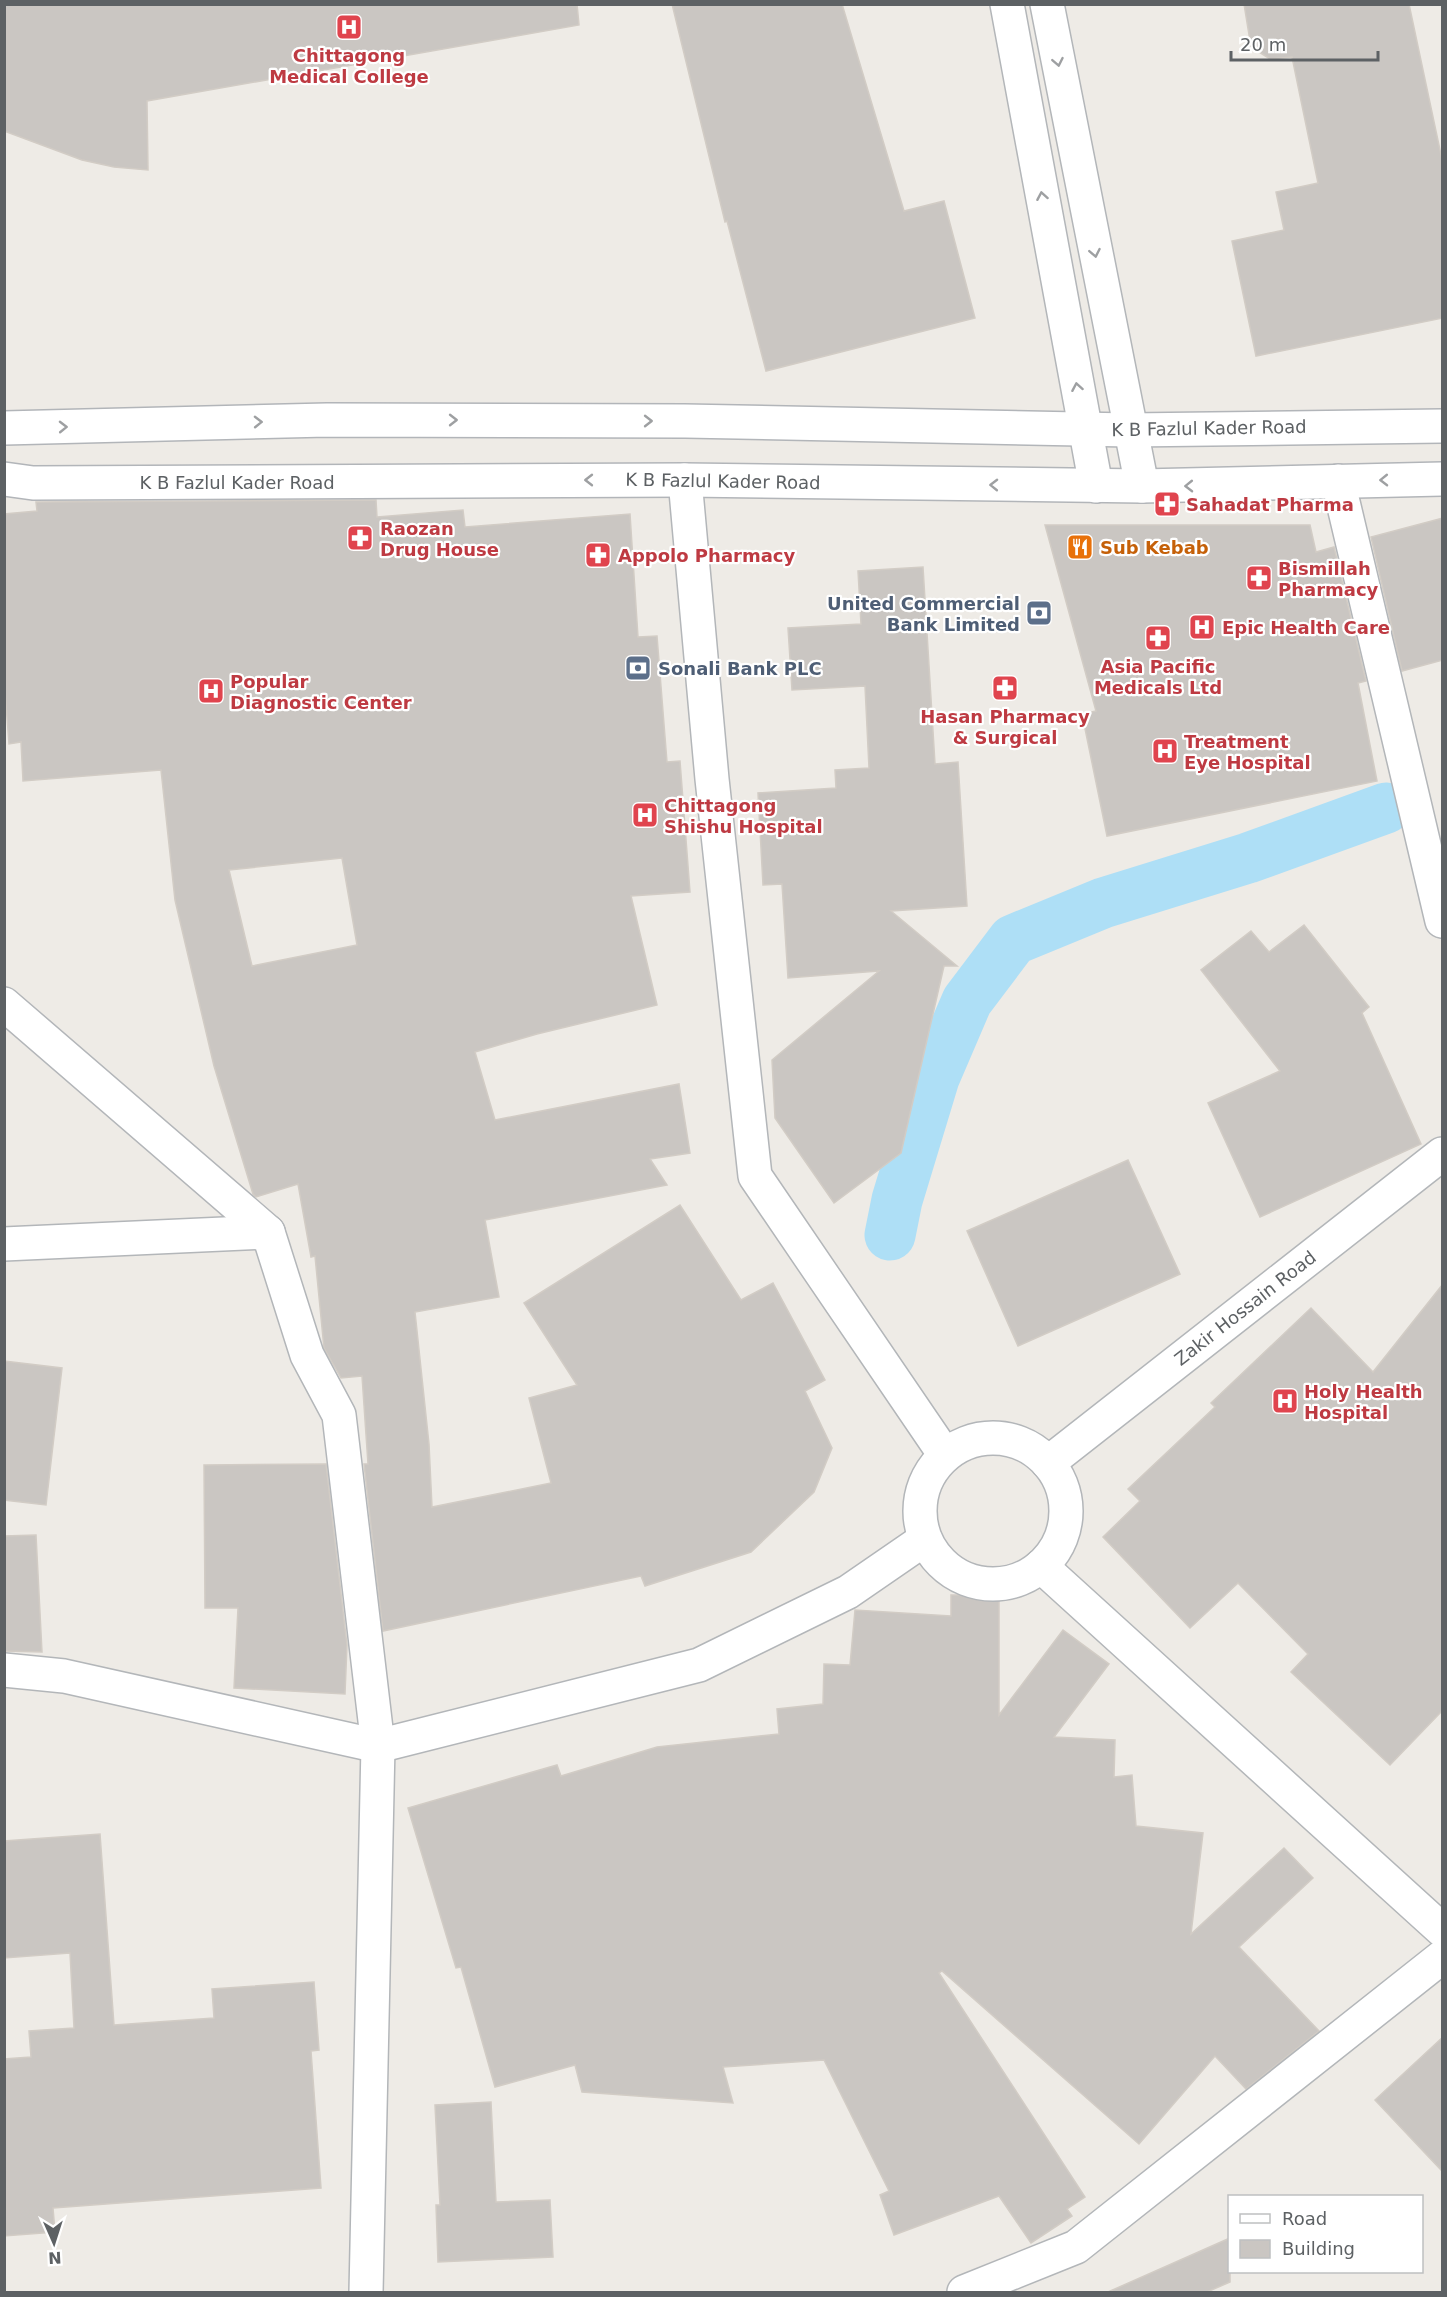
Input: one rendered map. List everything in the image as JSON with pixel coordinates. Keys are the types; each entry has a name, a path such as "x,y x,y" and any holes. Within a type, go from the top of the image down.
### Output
{"street":[{"path":"1007,4 1096,486"},
{"path":"1047,4 1129,430 1142,486"},
{"name":"K B Fazlul Kader Road","path":"4,428 339,420 684,421 1129,430 1443,426"},
{"name":"K B Fazlul Kader Road","path":"4,479 33,483 685,480 1142,486 1443,479"},
{"path":"685,480 712,779 755,1176 945,1455"},
{"path":"1338,481 1443,921"},
{"path":"4,1004 268,1232 307,1355 339,1415 378,1746 366,2292"},
{"name":"Zakir Hossain Road","path":"1048,1463 1443,1154"},
{"path":"4,1244 268,1232"},
{"path":"986,1438 1010,1440 1031,1448 1048,1463 1060,1482 1066,1505 1064,1528 1056,1548 1041,1566 1021,1579 999,1584 976,1582 954,1573 937,1559 925,1539 920,1517 921,1494 930,1473 945,1455 964,1444 986,1438"},
{"path":"4,1670 64,1676 378,1746 699,1665 848,1592 925,1539"},
{"path":"1041,1566 1443,1930"},
{"path":"963,2292 1076,2247 1443,1957"}],"building":[{"path":"4,4 577,4 579,25 147,101 148,170 114,167 82,160 4,131"},
{"path":"672,4 842,4 904,211 944,201 975,318 766,371 727,221 725,222"},
{"path":"1244,4 1409,4 1443,164 1443,318 1256,356 1232,241 1284,230 1276,192 1318,183 1292,57 1270,59 1251,47"},
{"path":"376,500 377,517 463,510 465,527 630,514 638,637 657,636 667,762 680,761 690,892 631,896 657,1005 537,1034 475,1052 495,1120 679,1084 690,1153 650,1159 667,1185 485,1220 499,1297 415,1312 429,1444 432,1507 551,1483 529,1398 577,1385 524,1303 680,1205 741,1300 773,1283 825,1380 805,1391 832,1448 814,1492 751,1552 645,1586 641,1576 383,1631 364,1464 368,1464 362,1376 341,1378 324,1348 315,1256 311,1257 298,1184 256,1197 253,1194 214,1066 175,900 161,770 23,781 21,742 9,744 4,678 4,514 37,511 36,502","holes":["342,858 357,945 252,966 229,870"]},
{"path":"1443,518 1443,660 1402,671 1371,537"},
{"path":"1045,525 1310,525 1316,552 1334,547 1366,681 1358,683 1377,781 1107,836 1082,714 1096,711"},
{"path":"923,567 935,764 958,762 967,906 891,911 957,966 944,966 901,1153 834,1203 775,1118 772,1060 879,971 788,978 782,884 763,885 758,793 836,788 835,770 869,768 865,686 792,690 788,628 861,624 858,571"},
{"path":"1304,925 1369,1007 1362,1013 1421,1144 1260,1217 1208,1103 1280,1071 1201,970 1251,931 1269,952"},
{"path":"1128,1160 1180,1274 1018,1346 967,1231"},
{"path":"1443,1284 1443,1710 1390,1765 1291,1672 1308,1654 1238,1583 1190,1628 1103,1537 1140,1501 1128,1489 1215,1407 1211,1403 1311,1308 1373,1372"},
{"path":"4,1361 62,1368 46,1505 4,1500"},
{"path":"326,1464 347,1645 345,1694 234,1688 238,1608 205,1608 204,1465"},
{"path":"36,1535 42,1652 4,1651 4,1536"},
{"path":"951,1595 999,1595 999,1715 1063,1630 1109,1664 1054,1737 1115,1740 1114,1777 1132,1775 1136,1826 1203,1833 1191,1934 1284,1848 1313,1878 1239,1947 1319,2031 1246,2089 1215,2056 1139,2144 942,1971 939,1973 1085,2197 1067,2209 1072,2216 1031,2243 999,2196 894,2235 880,2195 889,2191 824,2060 723,2067 733,2103 582,2092 575,2065 495,2087 461,1967 456,1968 408,1808 557,1765 561,1776 657,1747 779,1734 777,1709 823,1704 824,1664 850,1665 855,1610 951,1616"},
{"path":"100,1834 114,2025 214,2018 212,1989 314,1982 319,2050 311,2051 321,2188 53,2208 55,2232 4,2236 4,2059 31,2057 29,2031 74,2028 70,1953 4,1958 4,1841"},
{"path":"1443,2037 1443,2172 1375,2100"},
{"path":"491,2102 496,2202 550,2200 553,2257 438,2262 436,2205 440,2205 435,2105"},
{"path":"1228,2239 1230,2282 1207,2292 1108,2292"}],"waterway":[{"path":"890,1235 897,1200 934,1078 967,1001 1013,940 1103,903 1248,858 1386,808"}],"place":[{"name":"Chittagong Medical College","path":"349,27"},
{"name":"Sahadat Pharma","path":"1167,504"},
{"name":"Raozan Drug House","path":"360,538"},
{"name":"Sub Kebab","path":"1080,547"},
{"name":"Appolo Pharmacy","path":"598,555"},
{"name":"Bismillah Pharmacy","path":"1259,578"},
{"name":"United Commercial Bank Limited","path":"1039,613"},
{"name":"Epic Health Care","path":"1202,627"},
{"name":"Asia Pacific Medicals Ltd","path":"1158,638"},
{"name":"Sonali Bank PLC","path":"638,668"},
{"name":"Hasan Pharmacy & Surgical","path":"1005,688"},
{"name":"Popular Diagnostic Center","path":"211,691"},
{"name":"Treatment Eye Hospital","path":"1165,751"},
{"name":"Chittagong Shishu Hospital","path":"645,815"},
{"name":"Holy Health Hospital","path":"1285,1401"}]}
